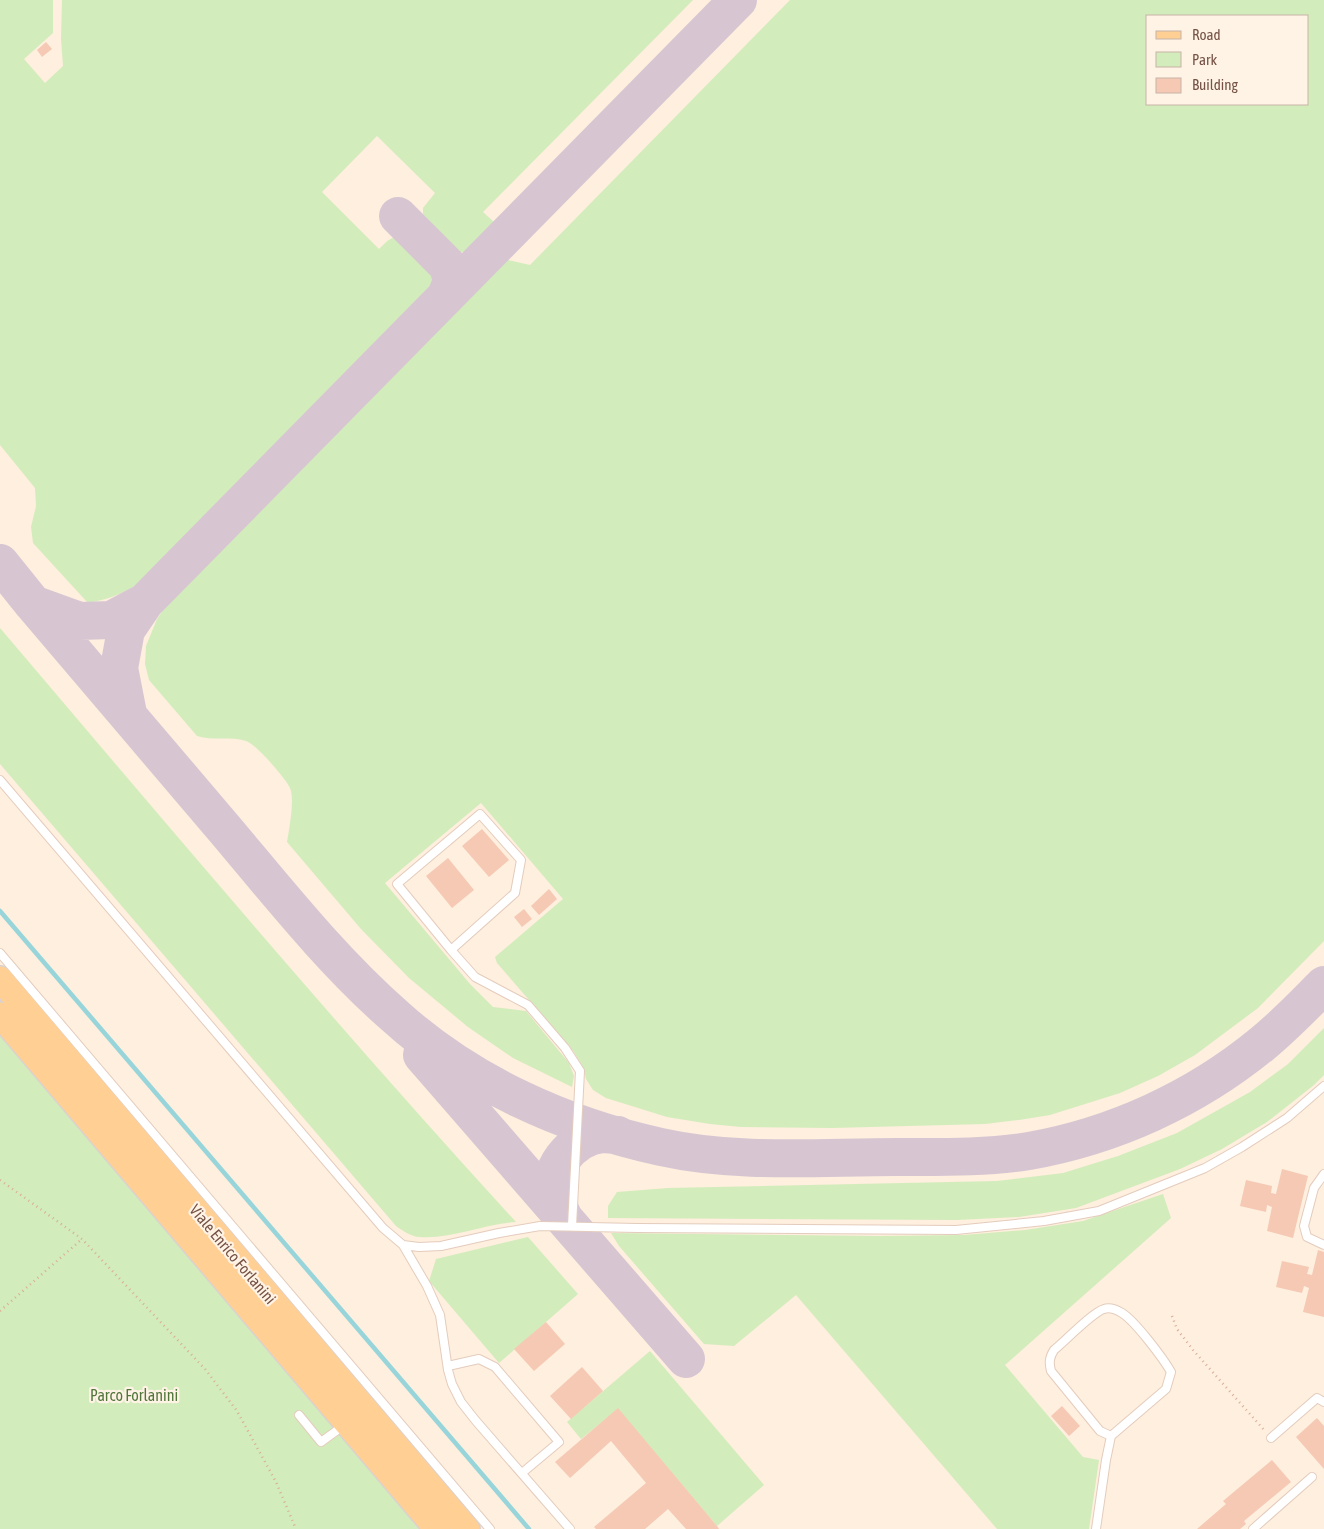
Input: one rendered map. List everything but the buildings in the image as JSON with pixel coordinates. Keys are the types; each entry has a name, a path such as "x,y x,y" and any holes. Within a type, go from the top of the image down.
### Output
{"main road":[{"name":"Viale Enrico Forlanini","path":"0,979 467,1529"},
{"name":"Viale Enrico Forlanini","path":"0,1015 437,1529"}],"lane":[{"path":"0,780 383,1228 403,1245 427,1286 440,1315 452,1384 461,1402 570,1529"},
{"path":"451,950 515,893 521,860 480,814 397,884 451,950 474,977 528,1005 565,1048 580,1071 572,1226"},
{"path":"0,953 490,1529"},
{"path":"403,1245 419,1247 441,1246 540,1226 956,1230 1044,1221 1099,1211 1205,1168 1242,1147 1286,1118 1324,1086"},
{"path":"1324,1174 1314,1188 1304,1226 1307,1238 1324,1245"},
{"path":"1096,1529 1111,1436 1166,1389 1171,1372 1165,1361 1129,1318 1113,1309 1103,1309 1054,1350 1050,1357 1049,1365 1051,1371 1100,1431 1111,1436"},
{"path":"448,1366 479,1359 495,1367 559,1442 522,1473"},
{"path":"1271,1438 1316,1398 1324,1402"},
{"path":"299,1415 321,1442 347,1423"},
{"path":"1253,1529 1312,1478"}],"path":[{"path":"0,1180 82,1238 205,1369 237,1411 276,1482 296,1529"},
{"path":"0,1311 82,1238"},
{"path":"1172,1316 1177,1329 1193,1350 1271,1438"}],"green space":[{"path":"0,0 53,0 53,33 24,59 45,83 63,66 61,39 62,0 693,0 483,212 494,222 465,252 457,252 423,214 423,208 435,193 377,136 322,192 379,249 390,239 398,239 433,276 435,286 149,576 120,594 88,603 33,543 31,527 36,506 35,488 0,445"},
{"path":"790,0 1324,0 1324,941 1258,1008 1195,1055 1158,1076 1120,1093 1050,1115 985,1124 832,1128 741,1127 667,1117 606,1098 593,1090 574,1052 497,963 495,957 563,899 481,803 385,883 470,984 493,1007 526,1011 569,1063 574,1076 572,1087 513,1058 468,1027 409,978 361,929 287,842 292,799 290,788 283,778 263,755 246,741 197,736 149,680 145,664 146,646 157,619 173,595 508,260 530,265"},
{"path":"0,628 320,1002 516,1222 432,1237 414,1236 396,1226 0,764"},
{"path":"1324,1028 1324,1075 1267,1122 1222,1149 1180,1169 1076,1208 1019,1217 957,1220 608,1218 608,1206 617,1192 668,1188 997,1181 1063,1173 1118,1156 1177,1133 1250,1092 1288,1064"},
{"name":"Parco Forlanini","path":"0,1032 423,1529 0,1529"},
{"path":"1163,1194 1171,1218 1005,1365 1083,1457 1099,1460 1089,1529 997,1529 796,1295 734,1346 704,1344 619,1246 611,1233 964,1235 1025,1230 1083,1221"},
{"path":"528,1237 578,1294 499,1363 429,1281 436,1259"},
{"path":"650,1351 764,1485 717,1526 618,1409 581,1439 567,1422"}],"waterway":[{"path":"0,911 529,1529"}],"taxiway":[{"path":"128,714 119,668 126,630 145,602 738,0"},
{"path":"398,216 448,266 452,281 446,296"},
{"path":"0,563 287,904 350,974 424,1041 455,1062 487,1082 520,1099 589,1127 661,1147 719,1156 748,1158 962,1157 1029,1151 1092,1136 1122,1125 1181,1098 1209,1082 1262,1044 1324,985"},
{"path":"33,604 80,621 111,620 145,602"},
{"path":"422,1055 686,1359"},
{"path":"563,1216 555,1202 552,1191 553,1179 563,1158 580,1142 591,1137 602,1134 618,1135"}]}
